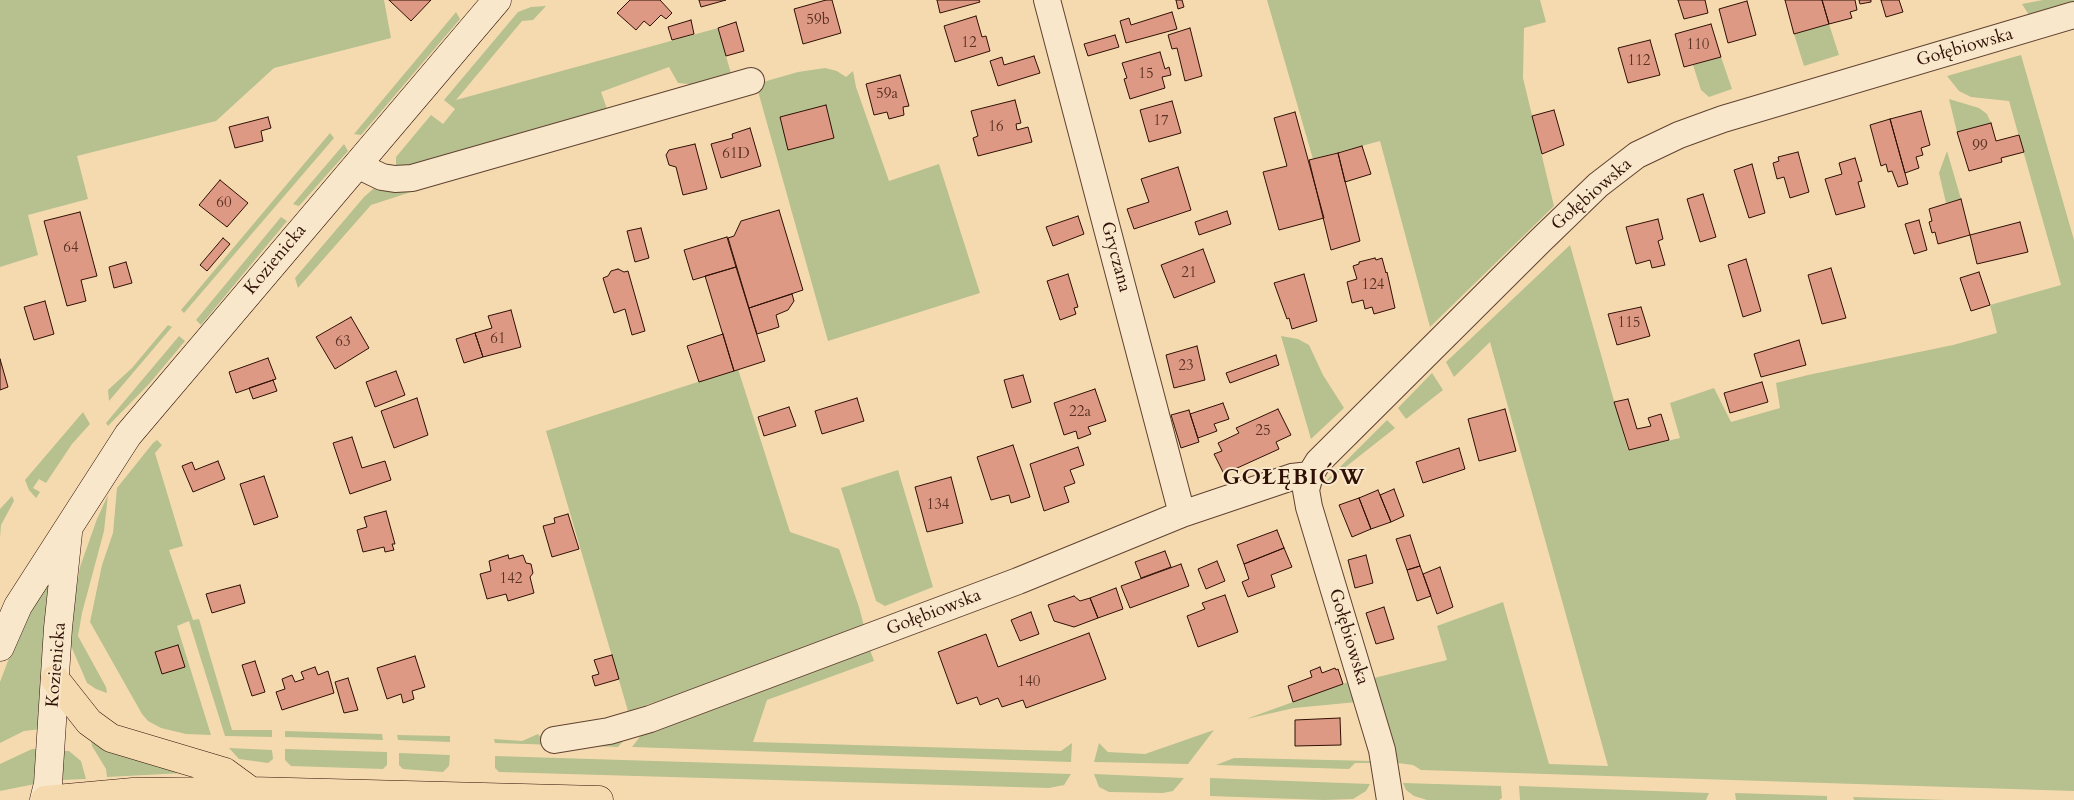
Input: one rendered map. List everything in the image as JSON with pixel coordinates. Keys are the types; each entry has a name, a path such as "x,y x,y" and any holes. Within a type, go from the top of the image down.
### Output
{"main road":[{"name":"Kozienicka","path":"0,647 18,606 128,435 497,0"},
{"name":"Kozienicka","path":"44,800 48,784 68,529"},
{"path":"55,679 89,722 111,738 225,772 251,791"},
{"path":"44,800 133,792 251,791 598,800"}],"street":[{"name":"Gryczana","path":"1046,0 1182,514"},
{"name":"Gołębiowska","path":"1390,800 1382,750 1309,507 1306,490 1310,475 1318,462 1598,185 1637,156 1679,135 1722,119 2074,15"},
{"path":"357,165 382,177 395,179 412,178 751,81"},
{"name":"Gołębiowska","path":"554,740 610,731 721,694 1018,581 1182,514 1292,477 1310,475"}],"green space":[{"path":"0,0 384,0 391,38 274,68 216,121 77,156 88,199 28,215 38,255 0,267"},
{"path":"1267,0 1540,0 1546,22 1524,28 1523,78 1554,206 1430,327 1380,141 1313,159"},
{"path":"2043,0 2074,0 2074,2 2029,15 2022,4"},
{"path":"546,6 533,20 522,21 456,100 718,28 732,77 700,85 678,83 669,67 601,92 607,109 407,172 396,168 396,157 431,115 443,124 455,109 444,100 518,12 531,7"},
{"path":"456,12 460,19 361,135 354,134"},
{"path":"1829,24 1839,55 1804,66 1794,34"},
{"path":"2021,55 2074,240 2074,791 1421,770 1413,765 1398,763 1374,678 1447,660 1437,626 1503,602 1549,764 1608,766 1490,342 1454,377 1446,362 1570,245 1628,450 1680,438 1670,403 1714,388 1731,422 1780,408 1776,383 1953,345 1997,333 1990,305 2061,285 2009,101 1971,97 1959,91 1947,76"},
{"path":"1721,57 1732,89 1709,97 1701,90 1693,65"},
{"path":"825,68 837,71 846,77 853,71 856,87 889,181 939,164 980,293 828,341 756,84 798,72"},
{"path":"1949,99 1979,108 1987,114 1991,123 1957,132"},
{"path":"330,133 334,138 184,313 181,310"},
{"path":"344,144 348,151 299,206 293,204"},
{"path":"1947,151 1961,199 1946,203 1939,173"},
{"path":"445,181 371,205 298,288 295,278 373,189"},
{"path":"281,217 287,221 201,325 196,320"},
{"path":"168,325 172,327 109,401 108,390 132,368"},
{"path":"179,336 185,341 149,384 108,426 106,423"},
{"path":"1281,336 1298,339 1309,345 1323,375 1344,408 1311,439"},
{"path":"738,369 790,532 839,549 865,630 721,681 628,711 546,431"},
{"path":"1432,373 1443,390 1406,419 1398,408"},
{"path":"83,412 90,424 72,444 46,483 39,479 33,488 40,492 36,498 29,490 25,480"},
{"path":"1387,420 1395,428 1319,488"},
{"path":"157,440 162,445 155,453 183,546 169,550 193,620 199,619 232,730 272,730 272,737 225,736 189,621 177,626 211,735 186,734 161,728 148,721 142,714 90,622 102,565 113,533 117,488"},
{"path":"898,470 933,587 885,606 876,601 841,488"},
{"path":"108,495 104,531 82,613 78,636 106,687 107,693 87,683 68,639 80,567 97,519"},
{"path":"12,496 14,501 1,525 0,538 0,509"},
{"path":"67,541 41,729 24,731 0,743 0,682 22,624"},
{"path":"869,647 874,661 767,700 753,742 1061,751 1072,743 1071,762 632,747 642,734"},
{"path":"1351,681 1357,702 1294,708 1246,719"},
{"path":"1214,730 1188,764 1094,762 1099,743 1108,752 1145,754"},
{"path":"285,731 382,734 383,740 285,737"},
{"path":"631,732 618,747 495,743 494,739 522,741 538,734 544,742"},
{"path":"397,735 450,736 450,742 398,740"},
{"path":"91,738 202,772 107,777 106,769 92,746"},
{"path":"229,748 272,750 273,759 268,763 239,759"},
{"path":"32,749 40,749 35,784 0,791 0,764"},
{"path":"285,749 387,752 387,765 383,769 291,766 285,760"},
{"path":"62,751 69,751 81,761 86,779 61,780"},
{"path":"399,753 450,755 449,766 443,772 403,769 399,765"},
{"path":"495,756 1071,774 1064,785 1049,788 499,772 495,768"},
{"path":"1234,758 1373,761 1373,763 1355,763 1349,769 1216,765"},
{"path":"1094,774 1184,778 1173,791 1163,793 1109,792 1099,787"},
{"path":"1210,778 1370,784 1366,791 1353,799 1324,800 1210,796"},
{"path":"1403,783 1501,786 1502,798 1499,800 1427,800 1414,796 1406,790"},
{"path":"1519,786 1709,793 1706,800 1520,800"},
{"path":"1735,793 1827,796 1827,800 1736,800"},
{"path":"1853,797 1947,800 1854,800"}],"building":[{"path":"389,0 431,0 411,21"},
{"path":"630,0 660,0 672,13 666,19 661,15 650,26 644,21 636,30 617,13"},
{"path":"699,0 726,0 701,7"},
{"path":"832,0 841,33 803,44 794,9"},
{"path":"937,0 979,0 980,2 940,13"},
{"path":"1176,0 1182,0 1184,7 1178,9"},
{"path":"1678,0 1705,0 1708,13 1684,19"},
{"path":"1785,0 1822,0 1829,24 1794,34"},
{"path":"1822,0 1855,0 1857,10 1850,12 1852,18 1829,24"},
{"path":"1859,0 1871,0 1871,2 1860,4"},
{"path":"1881,0 1899,0 1903,12 1886,17"},
{"path":"1747,1 1756,35 1728,43 1719,9"},
{"path":"1172,12 1177,29 1126,43 1120,21 1129,18 1131,25"},
{"path":"976,16 982,37 986,36 990,51 955,62 944,26"},
{"path":"691,20 694,34 672,40 668,27"},
{"path":"736,22 744,51 726,56 718,28"},
{"path":"1711,24 1721,57 1684,67 1675,34"},
{"path":"1190,28 1202,76 1185,81 1177,48 1172,49 1168,35"},
{"path":"1115,35 1119,47 1088,56 1084,44"},
{"path":"1650,40 1660,75 1628,83 1618,48"},
{"path":"1160,52 1165,69 1169,67 1171,75 1162,77 1165,88 1130,99 1124,79 1127,78 1122,63"},
{"path":"1034,56 1040,73 998,86 990,61 1002,57 1004,65"},
{"path":"900,75 909,106 903,107 904,115 889,119 887,112 874,115 866,84"},
{"path":"1015,100 1021,123 1016,124 1017,130 1028,127 1032,142 978,156 973,138 978,136 971,111"},
{"path":"1172,101 1181,133 1149,142 1140,110"},
{"path":"826,105 834,138 788,150 780,117"},
{"path":"1554,110 1564,145 1542,154 1532,116"},
{"path":"1921,111 1930,145 1921,148 1923,155 1916,157 1919,168 1905,173 1890,119"},
{"path":"1295,112 1324,218 1279,230 1263,172 1287,166 1274,118"},
{"path":"268,117 271,128 261,131 263,141 235,148 229,127"},
{"path":"1890,119 1908,184 1898,187 1892,171 1888,172 1886,164 1881,166 1870,125"},
{"path":"1991,123 1996,141 2019,135 2024,152 2001,158 2002,162 1969,171 1957,132"},
{"path":"750,128 761,166 721,178 711,144 733,138 732,134"},
{"path":"695,144 707,189 683,195 676,167 669,165 666,155 669,150"},
{"path":"1362,146 1371,174 1345,182 1338,153"},
{"path":"1798,152 1809,192 1790,198 1784,177 1777,179 1773,163 1779,161 1778,157"},
{"path":"1338,153 1360,241 1331,250 1309,160"},
{"path":"1855,158 1862,181 1858,182 1865,207 1836,215 1825,179 1842,174 1839,163"},
{"path":"1752,164 1765,213 1749,218 1734,170"},
{"path":"1178,167 1191,210 1134,229 1127,209 1149,202 1141,179"},
{"path":"220,180 248,203 227,227 199,205"},
{"path":"1703,194 1716,237 1700,242 1687,199"},
{"path":"1961,199 1970,235 1938,244 1935,232 1932,233 1929,222 1932,221 1929,209"},
{"path":"779,210 803,290 749,308 728,238 734,236 741,221"},
{"path":"1227,211 1231,224 1199,235 1195,222"},
{"path":"80,212 97,276 81,280 86,301 67,306 44,221"},
{"path":"1078,216 1084,234 1053,246 1046,227"},
{"path":"1658,219 1663,239 1658,241 1665,265 1652,268 1650,260 1636,264 1626,227"},
{"path":"1919,220 1927,250 1914,254 1905,224"},
{"path":"2020,222 2028,252 1977,264 1970,235"},
{"path":"641,228 649,258 635,262 627,231"},
{"path":"727,237 736,267 693,280 684,250"},
{"path":"223,238 230,244 207,271 200,265"},
{"path":"1203,249 1215,282 1174,298 1161,265"},
{"path":"1375,258 1376,260 1382,258 1395,308 1374,314 1372,307 1365,309 1363,300 1352,303 1347,282 1357,279 1353,266 1359,264 1359,262"},
{"path":"1746,259 1761,311 1743,317 1728,265"},
{"path":"126,262 132,283 114,288 109,267"},
{"path":"736,267 765,361 734,371 705,276"},
{"path":"1831,268 1846,318 1822,324 1808,275"},
{"path":"618,269 624,272 628,271 645,331 632,335 625,309 614,313 603,278 608,276 611,271"},
{"path":"1979,272 1990,305 1971,311 1960,278"},
{"path":"1068,274 1078,307 1074,308 1076,314 1060,320 1047,281"},
{"path":"1304,274 1317,321 1292,329 1274,283"},
{"path":"792,294 794,301 788,310 776,315 779,327 757,334 749,308"},
{"path":"45,301 54,334 34,340 24,307"},
{"path":"1641,307 1650,336 1617,345 1608,314"},
{"path":"511,310 521,347 483,357 475,333 492,328 488,316"},
{"path":"351,317 369,348 335,369 316,337"},
{"path":"475,333 483,357 464,363 456,339"},
{"path":"723,334 734,371 699,382 687,346"},
{"path":"1799,340 1806,365 1761,377 1754,354"},
{"path":"1197,346 1205,380 1174,388 1166,355"},
{"path":"1276,355 1279,365 1230,383 1226,373"},
{"path":"268,358 276,379 236,393 229,372"},
{"path":"0,359 8,387 0,390"},
{"path":"396,371 405,395 375,407 366,382"},
{"path":"1023,375 1031,402 1012,408 1004,380"},
{"path":"273,380 277,391 253,399 249,388"},
{"path":"1762,382 1768,402 1730,413 1724,393"},
{"path":"1095,389 1106,421 1088,427 1091,434 1078,439 1076,431 1064,435 1054,403"},
{"path":"417,398 428,435 394,448 381,411"},
{"path":"857,398 864,421 822,434 815,411"},
{"path":"1628,399 1637,429 1651,426 1648,418 1661,414 1669,440 1629,450 1614,402"},
{"path":"1223,403 1229,419 1214,424 1217,431 1198,438 1190,414"},
{"path":"789,407 796,426 764,436 758,417"},
{"path":"1278,409 1291,435 1276,442 1279,449 1224,474 1214,454 1222,451 1218,443 1239,433 1236,428"},
{"path":"1505,409 1516,451 1479,461 1468,419"},
{"path":"1189,410 1199,442 1181,448 1171,415"},
{"path":"352,437 362,468 385,461 391,480 350,494 333,443"},
{"path":"1013,445 1030,497 1011,503 1009,495 991,500 977,457"},
{"path":"1078,447 1084,465 1070,470 1075,483 1064,487 1069,502 1044,511 1030,464"},
{"path":"1459,448 1465,469 1423,483 1416,462"},
{"path":"218,461 225,479 193,492 182,466 192,462 195,470"},
{"path":"264,476 278,517 254,525 240,484"},
{"path":"951,477 963,523 927,532 915,487"},
{"path":"1394,489 1404,516 1391,522 1380,495"},
{"path":"1378,490 1391,522 1371,529 1359,498"},
{"path":"1359,498 1371,529 1352,537 1339,505"},
{"path":"386,511 395,544 392,544 394,550 385,552 384,547 363,552 357,530 367,527 364,517"},
{"path":"568,514 579,549 552,557 543,526 555,523 554,518"},
{"path":"1277,530 1284,548 1244,564 1237,545"},
{"path":"1410,535 1420,566 1407,570 1396,539"},
{"path":"1284,548 1292,567 1271,575 1275,587 1248,597 1242,582 1249,579 1244,564"},
{"path":"1165,551 1171,567 1141,578 1135,562"},
{"path":"508,555 509,559 523,555 526,563 531,564 533,573 530,577 534,593 508,601 506,594 487,599 480,574 491,571 489,561"},
{"path":"1366,555 1373,583 1355,588 1348,560"},
{"path":"1217,561 1225,581 1206,589 1198,569"},
{"path":"1181,564 1189,586 1130,608 1121,586"},
{"path":"1420,566 1431,596 1417,601 1407,570"},
{"path":"1440,567 1453,607 1437,614 1423,574"},
{"path":"240,585 245,603 212,613 206,594"},
{"path":"1116,588 1123,609 1098,618 1090,598"},
{"path":"1225,595 1238,632 1198,647 1187,616 1205,609 1202,603"},
{"path":"1074,596 1080,601 1090,598 1098,618 1074,627 1054,621 1048,605"},
{"path":"1384,607 1394,639 1376,644 1366,613"},
{"path":"1031,612 1039,634 1020,641 1011,620"},
{"path":"1089,633 1106,679 1026,708 1023,700 1002,707 998,698 980,705 977,697 957,704 938,652 986,634 998,667"},
{"path":"178,645 185,667 162,674 155,652"},
{"path":"612,655 619,679 595,686 592,676 599,674 594,660"},
{"path":"415,656 425,687 412,691 414,699 403,703 401,694 387,699 377,668"},
{"path":"255,661 265,692 252,696 242,665"},
{"path":"315,667 318,675 328,671 334,693 282,710 276,692 285,689 282,679 292,675 295,682 304,679 301,672"},
{"path":"1320,667 1322,673 1335,668 1336,670 1338,669 1343,684 1293,702 1288,686 1312,677 1310,671"},
{"path":"348,678 358,710 344,713 335,682"},
{"path":"1340,718 1341,745 1295,746 1295,720"}],"district":[{"name":"GOŁĘBIÓW","path":"1294,479"}]}
